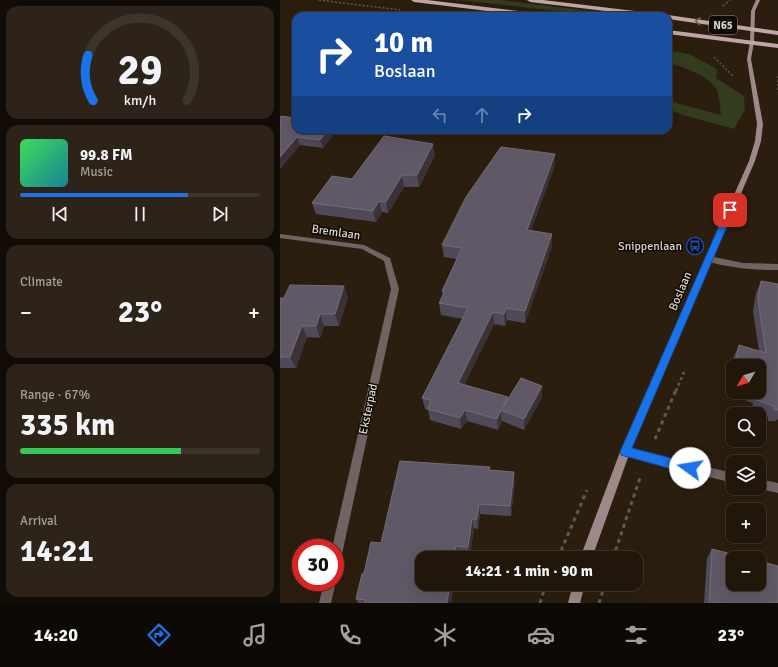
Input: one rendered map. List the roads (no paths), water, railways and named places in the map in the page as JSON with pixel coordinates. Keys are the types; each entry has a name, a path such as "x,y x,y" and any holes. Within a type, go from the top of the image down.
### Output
{"main road":[{"path":"414,0 510,12"},
{"path":"530,0 628,12"},
{"name":"Boslaan","path":"589,551 625,452 752,161 758,141 760,124 749,59 752,42 751,29 753,11 758,0"},
{"name":"N65","path":"672,18 778,33"},
{"name":"N65","path":"672,32 778,46"},
{"path":"574,603 577,591"}],"street":[{"name":"Bremlaan","path":"280,236 364,247 387,260"},
{"path":"709,259 723,263 760,268 778,267"},
{"name":"Eksterpad","path":"339,539 395,289 387,260"},
{"path":"625,452 726,476"},
{"path":"766,485 778,488"},
{"path":"325,603 328,591"}],"place":[{"name":"Snippenlaan","path":"695,246"}]}
